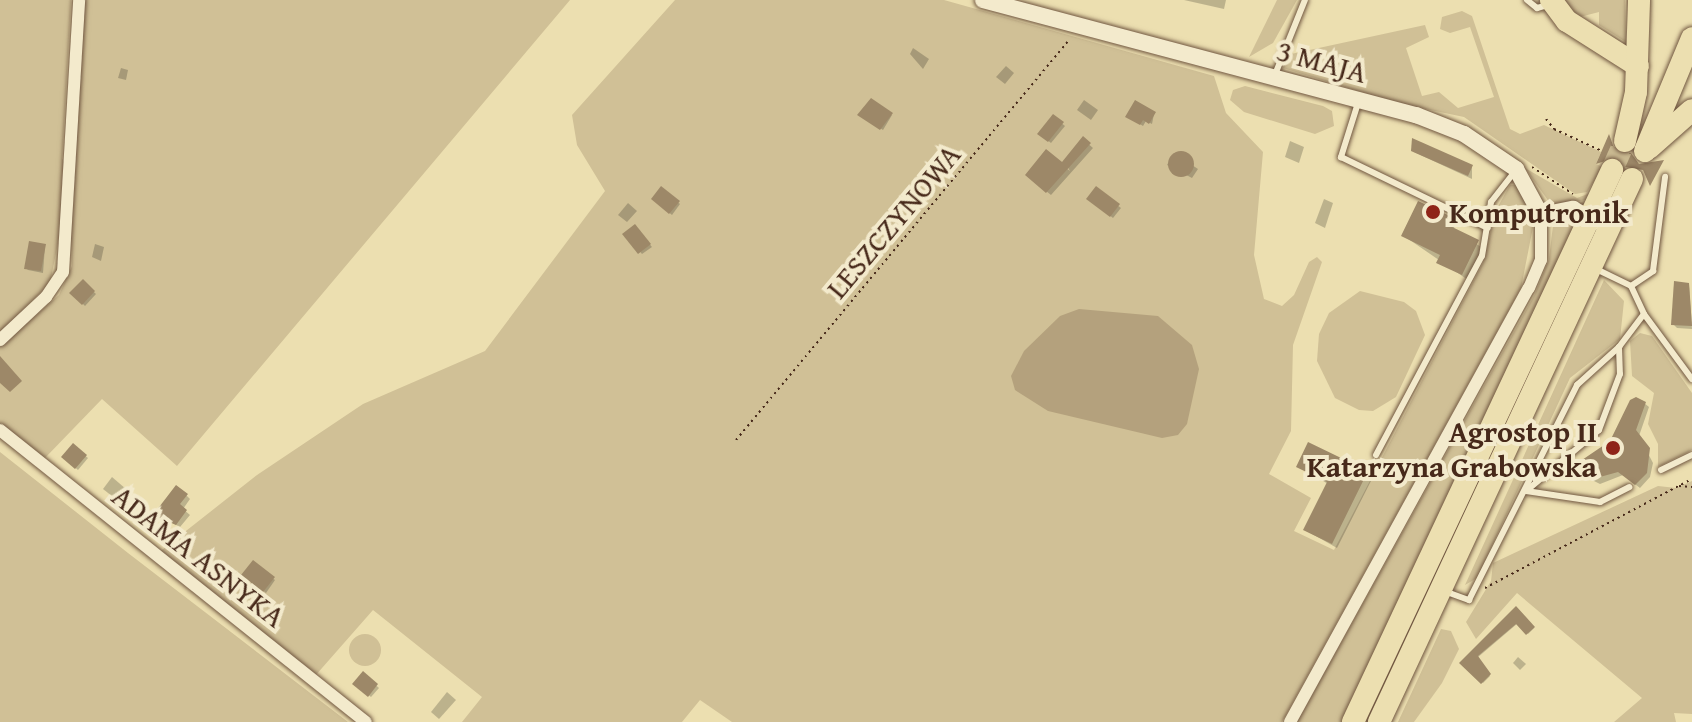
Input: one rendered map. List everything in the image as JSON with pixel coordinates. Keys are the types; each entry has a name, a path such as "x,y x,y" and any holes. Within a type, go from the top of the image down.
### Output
{"highway":[{"path":"1625,141 1638,66 1639,0"},
{"path":"1552,2 1567,21 1638,66"},
{"path":"1692,38 1645,151 1692,116"},
{"path":"1663,137 1692,76"},
{"path":"1663,137 1692,92"},
{"path":"1663,137 1692,102"},
{"path":"1663,137 1692,128"},
{"path":"1353,722 1615,167"},
{"path":"1379,722 1590,266 1593,214"}],"street":[{"path":"0,340 46,297 63,272 79,0"},
{"name":"3 MAJA","path":"983,0 1359,99 1464,134 1520,166 1541,215"},
{"path":"1290,722 1529,288 1541,260 1541,215 1573,209 1593,214"},
{"name":"ADAMA ASNYKA","path":"0,430 366,722"}],"lane":[{"path":"1274,77 1305,0"},
{"path":"1527,0 1537,8 1552,2"},
{"path":"1359,99 1341,157 1488,228"},
{"path":"1376,455 1482,256 1491,202 1520,166"},
{"path":"1631,286 1653,271 1665,177"},
{"path":"1590,266 1631,286 1644,314 1692,379"},
{"path":"1441,589 1469,600 1577,385 1619,347 1644,314"},
{"path":"1526,491 1599,430 1620,374 1619,347"},
{"path":"1661,470 1692,455"},
{"path":"1526,491 1600,502 1629,487"}],"path":[{"name":"LESZCZYNOWA","path":"736,440 1080,27"},
{"path":"1546,119 1554,129 1615,167"},
{"path":"1520,166 1593,214"},
{"path":"1476,586 1489,589 1692,479"},
{"path":"1678,486 1692,487"}],"shaded area":[{"path":"0,0 71,0 62,159 73,167 85,0 570,0 177,466 102,399 44,459 0,424 0,347 59,295 72,266 71,240 59,238 50,283 0,332"},
{"path":"675,0 944,0 1214,76 1226,113 1263,152 1254,255 1264,299 1282,306 1294,295 1309,262 1317,257 1322,262 1293,345 1291,431 1269,474 1311,498 1294,531 1334,550 1483,263 1496,210 1510,185 1517,185 1530,203 1534,222 1521,288 1282,722 732,722 700,700 682,722 462,722 482,697 373,610 315,676 158,553 257,475 363,404 485,351 605,191 577,145 572,115"},
{"path":"1277,0 1297,0 1273,43 1249,57"},
{"path":"1564,0 1625,0 1626,42 1599,25 1599,12 1576,18"},
{"path":"1462,11 1472,16 1510,129 1520,134 1544,125 1601,152 1596,164 1603,167 1587,192 1575,194 1464,117 1397,103 1283,68 1291,54 1425,25 1429,37 1406,48 1422,96 1439,92 1458,108 1494,97 1470,27 1450,33 1440,29 1442,17"},
{"path":"1245,86 1323,106 1332,111 1334,126 1315,134 1244,112 1230,100 1233,90"},
{"path":"1525,168 1577,198 1593,192 1591,199 1552,206"},
{"path":"1571,215 1580,222 1348,722 1297,722 1535,294 1549,259 1554,217"},
{"path":"1604,280 1624,301 1620,339 1570,378 1477,578 1465,585"},
{"path":"1360,291 1404,302 1416,311 1425,335 1396,397 1373,411 1359,410 1335,398 1317,361 1319,334 1329,313"},
{"path":"1079,309 1158,316 1192,345 1199,369 1187,424 1178,435 1162,438 1048,411 1015,390 1011,376 1024,351 1060,316"},
{"path":"1640,333 1652,336 1692,393 1692,450 1658,467 1658,444 1648,424 1654,393 1632,376 1630,341"},
{"path":"0,452 128,553 348,722 0,722"},
{"path":"1692,481 1692,714 1674,713 1676,722 1614,722 1642,698 1517,593 1476,639 1466,622 1491,581 1493,563 1658,486 1676,488"},
{"path":"1441,629 1451,631 1459,649 1442,683 1414,722 1398,722"},
{"path":"365,634 376,639 381,650 376,661 365,666 354,661 349,650 354,639"}],"building":[{"path":"871,98 893,113 880,130 857,115"},
{"path":"1135,100 1156,112 1149,124 1143,120 1140,125 1125,117"},
{"path":"1053,114 1064,122 1048,142 1037,134"},
{"path":"1609,134 1615,151 1631,153 1639,164 1664,160 1650,186 1643,170 1625,167 1617,157 1596,164"},
{"path":"1083,136 1091,143 1046,193 1025,175 1046,149 1062,162"},
{"path":"1412,138 1473,165 1468,176 1411,151"},
{"path":"1181,151 1190,155 1194,164 1190,173 1181,177 1172,173 1168,164 1172,155"},
{"path":"661,186 680,201 669,214 651,199"},
{"path":"1096,186 1120,204 1110,217 1086,199"},
{"path":"1418,201 1452,217 1448,225 1479,240 1462,275 1436,263 1440,255 1401,236"},
{"path":"635,224 651,244 638,254 622,234"},
{"path":"29,241 46,244 41,271 24,269"},
{"path":"83,279 95,291 82,305 69,293"},
{"path":"1674,281 1689,283 1692,326 1671,325"},
{"path":"0,356 22,381 10,392 0,383"},
{"path":"1636,397 1646,402 1636,430 1650,448 1647,473 1635,485 1618,472 1589,480 1581,469 1582,460 1610,441 1630,400"},
{"path":"1308,442 1368,471 1332,544 1303,530 1327,482 1296,467"},
{"path":"73,443 87,455 75,469 61,457"},
{"path":"176,485 188,494 180,504 187,510 176,525 153,515"},
{"path":"253,560 275,577 263,592 241,575"},
{"path":"1516,606 1535,627 1526,635 1516,624 1478,656 1491,674 1481,684 1459,663"},
{"path":"363,671 378,684 368,697 352,684"}],"tunnel":[{"path":"1612,170 1625,141"}],"place":[{"name":"Komputronik","path":"1433,212"},
{"name":"Agrostop II Katarzyna Grabowska","path":"1613,448"}]}
